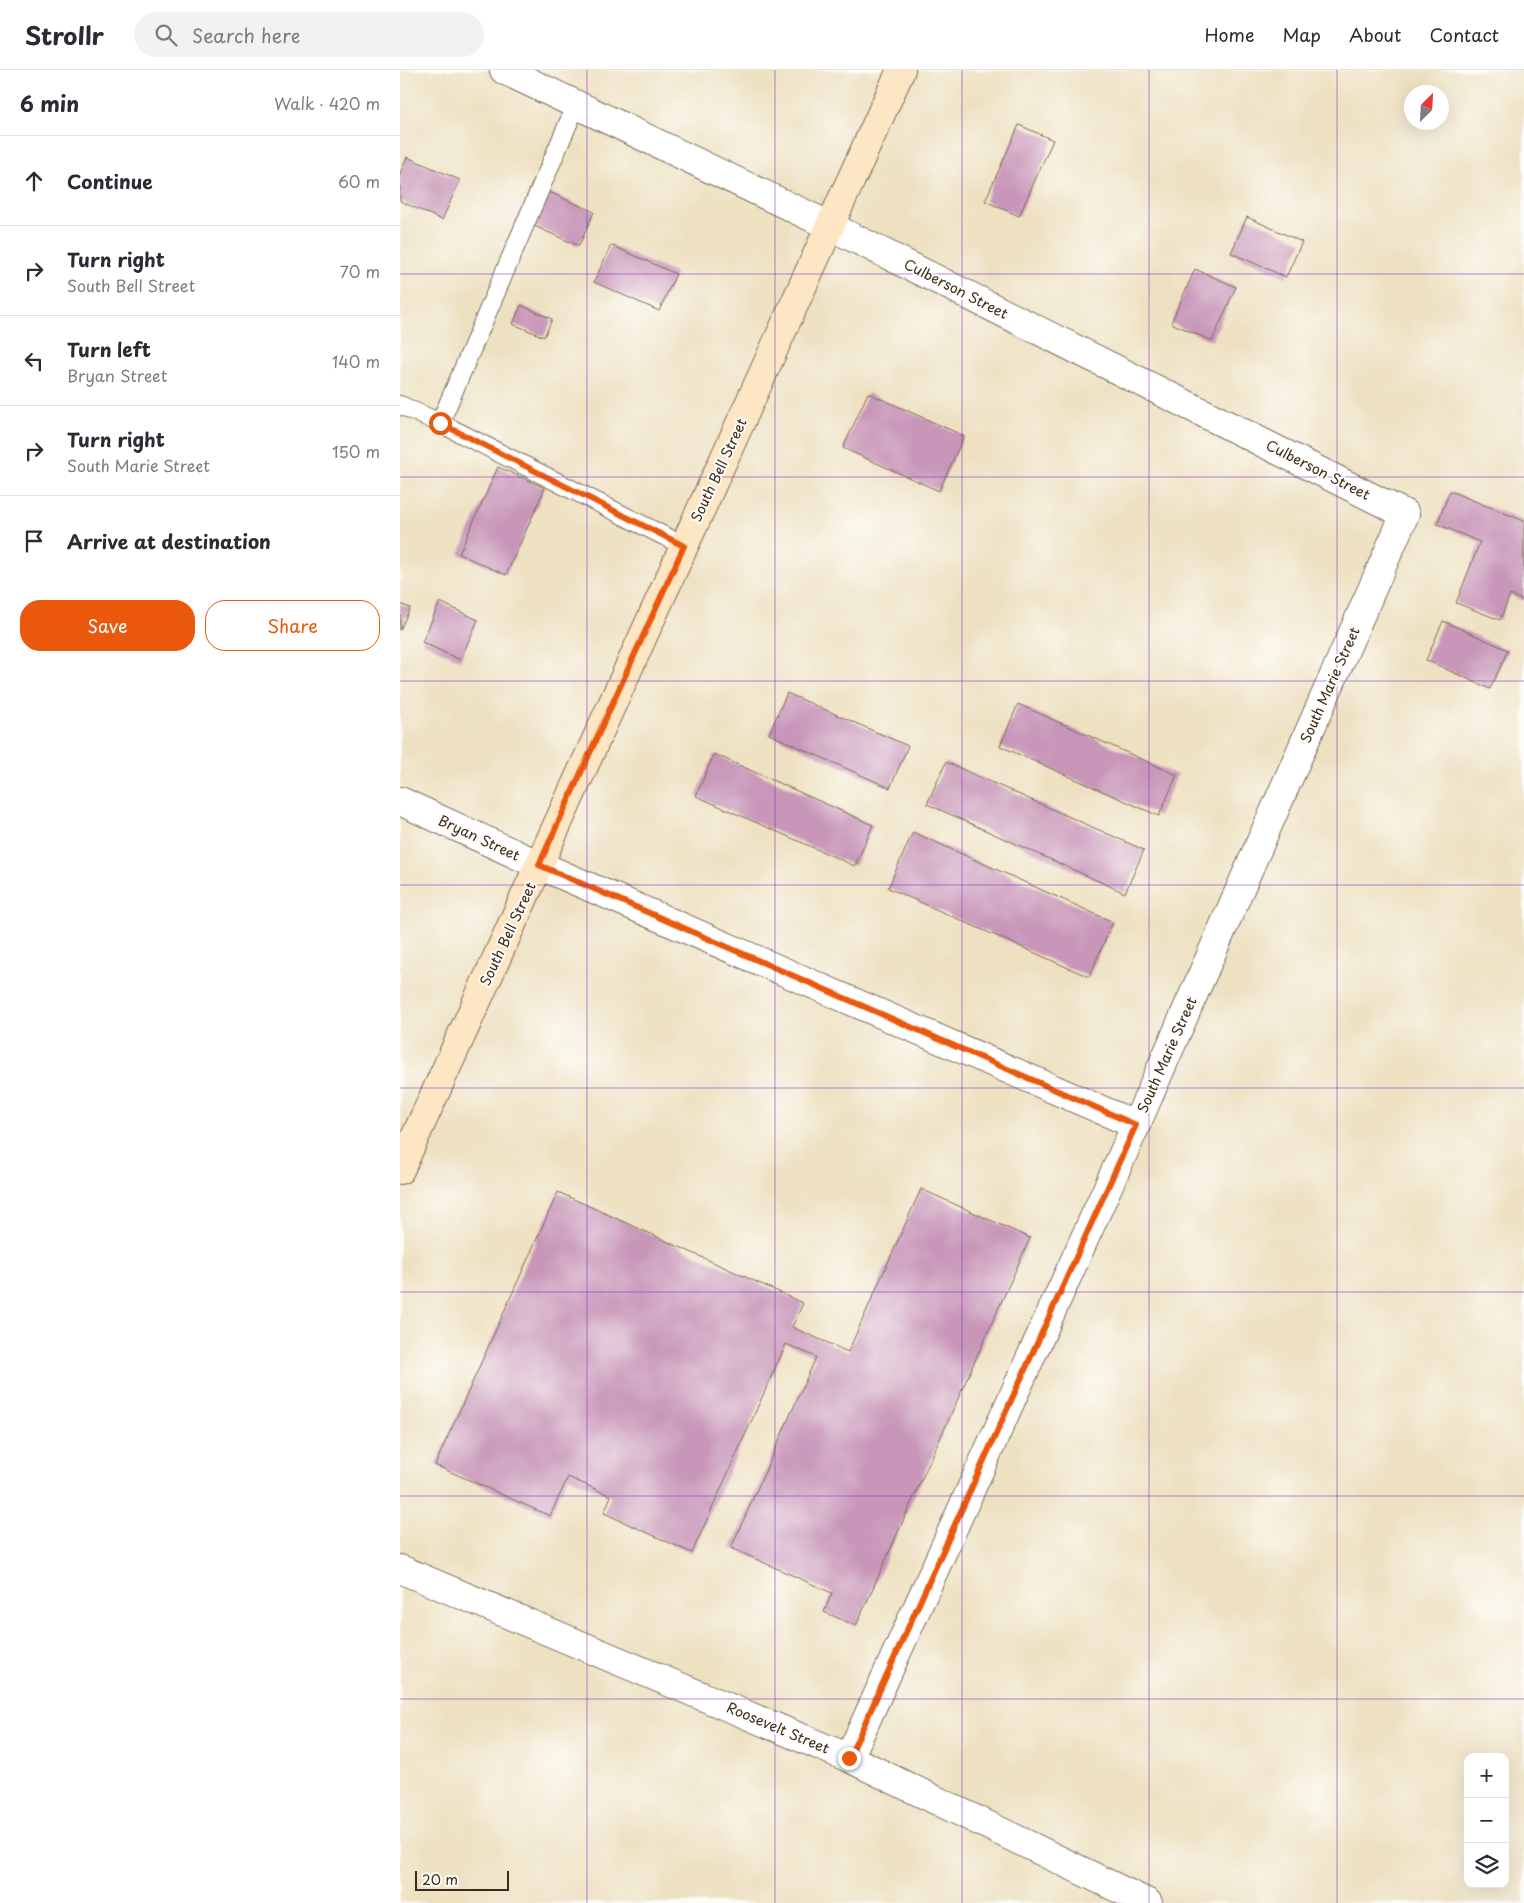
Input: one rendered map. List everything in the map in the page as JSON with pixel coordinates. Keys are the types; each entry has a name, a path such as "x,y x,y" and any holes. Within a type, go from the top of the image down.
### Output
{"main road":[{"name":"South Bell Street","path":"400,1170 901,70"}],"street":[{"name":"Culberson Street","path":"504,70 830,226 1405,514"},
{"name":"South Marie Street","path":"849,1758 1136,1125 1405,514"},
{"name":"Bryan Street","path":"400,801 539,865 1136,1125"},
{"name":"Roosevelt Street","path":"400,1569 849,1758 1148,1903"}],"lane":[{"path":"440,423 576,105"},
{"path":"400,406 440,423 684,546"}],"building":[{"path":"1019,125 1053,140 1019,216 985,201"},
{"path":"407,157 460,180 442,220 400,201 400,173"},
{"path":"547,191 594,212 579,246 532,225"},
{"path":"1247,217 1302,242 1286,277 1231,253"},
{"path":"611,245 676,274 659,311 594,282"},
{"path":"1195,269 1236,287 1212,341 1171,323"},
{"path":"521,305 552,319 544,337 513,324"},
{"path":"868,393 964,436 939,491 843,448"},
{"path":"498,467 545,488 506,575 459,554"},
{"path":"1450,491 1524,521 1524,601 1510,595 1500,620 1456,603 1480,542 1437,524"},
{"path":"440,602 478,620 460,660 422,642"},
{"path":"400,604 410,608 400,630"},
{"path":"1443,621 1508,650 1490,689 1426,660"},
{"path":"787,693 908,746 890,788 769,734"},
{"path":"1018,704 1177,775 1159,816 1000,746"},
{"path":"714,754 873,825 855,866 696,796"},
{"path":"946,762 1144,850 1125,893 927,804"},
{"path":"913,832 1113,922 1089,977 888,888"},
{"path":"921,1189 1030,1238 856,1626 824,1612 832,1593 731,1548 816,1357 786,1344 692,1553 604,1513 611,1496 568,1477 550,1516 435,1465 558,1192 803,1303 792,1327 848,1352"}],"route":[{"path":"440,423 684,546 539,865 1136,1125 849,1758"}]}
